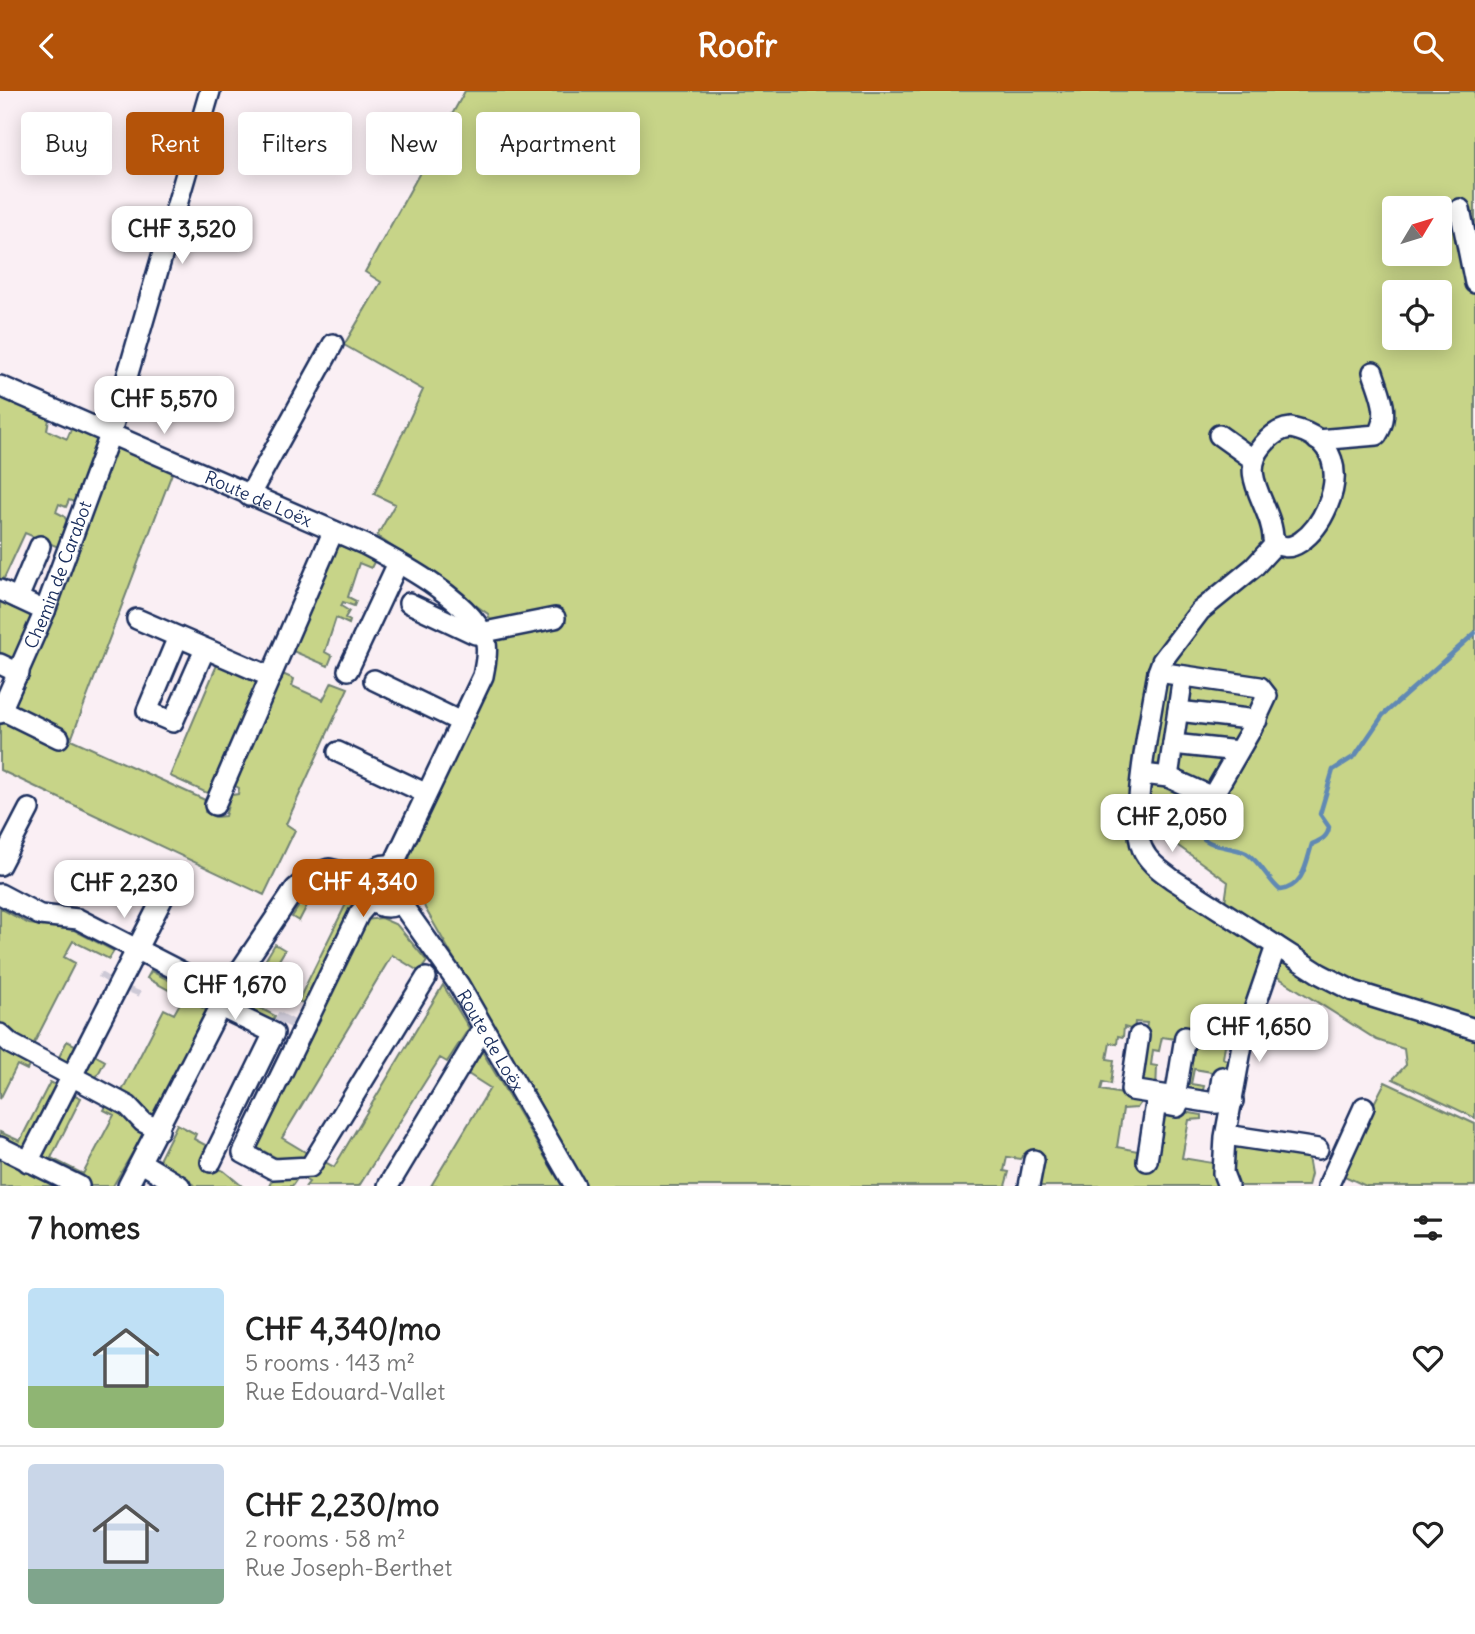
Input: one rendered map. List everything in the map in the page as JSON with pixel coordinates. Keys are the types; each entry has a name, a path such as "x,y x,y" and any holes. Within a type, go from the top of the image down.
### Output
{"street":[{"path":"111,432 210,91"},
{"path":"1460,209 1475,283"},
{"path":"249,496 333,344"},
{"path":"1317,440 1377,435 1392,419 1373,372"},
{"name":"Route de Loëx","path":"0,387 111,432 398,563 451,599 472,618 483,634"},
{"path":"1297,429 1323,445 1332,466 1331,503 1326,514 1302,541 1289,548 1276,543 1272,520 1256,488 1252,468 1265,442 1280,430 1297,429"},
{"name":"Chemin de Carabot","path":"1,711 45,611 111,432"},
{"path":"1219,435 1254,460"},
{"path":"215,805 333,532"},
{"path":"1276,543 1254,567 1200,611 1162,661 1158,672 1137,817 1140,842 1146,856 1172,879 1276,946 1353,991 1475,1028"},
{"path":"40,546 32,566 9,594 45,611"},
{"path":"348,670 398,563"},
{"path":"32,566 57,577"},
{"path":"408,603 472,632 483,634 555,618"},
{"path":"137,619 271,677"},
{"path":"393,865 483,676 487,653 483,634"},
{"path":"178,637 147,711 173,722 205,649"},
{"path":"0,664 19,673"},
{"path":"1143,774 1168,777 1212,797 1257,720 1267,696 1260,687 1158,672"},
{"path":"1168,777 1183,676"},
{"path":"374,681 461,722"},
{"path":"1,711 59,738"},
{"path":"1178,711 1257,720"},
{"path":"1173,744 1238,751"},
{"path":"338,752 425,793"},
{"path":"0,865 29,809"},
{"path":"393,865 407,879 407,892 400,902 383,906 372,900 366,889 367,879 379,866 393,865"},
{"path":"128,1186 223,1001 256,945 307,878 329,869 367,879"},
{"path":"29,1162 174,876"},
{"path":"0,894 40,915 78,919 278,1029 211,1162"},
{"path":"372,900 359,913 243,1153 272,1169 310,1167 426,978"},
{"name":"Route de Loëx","path":"400,902 441,957 575,1186"},
{"path":"1212,1155 1225,1114 1241,1045 1276,946"},
{"path":"109,977 138,950"},
{"path":"132,988 138,950"},
{"path":"388,1186 484,1028"},
{"path":"0,1034 11,1044 128,1106 143,1122 159,1130"},
{"path":"1139,1036 1131,1090 1175,1098 1318,1149"},
{"path":"1175,1098 1185,1037"},
{"path":"1222,1077 1225,1114 1223,1173 1228,1186"},
{"path":"1147,1161 1156,1103 1225,1114"},
{"path":"1328,1186 1364,1107"},
{"path":"0,1147 79,1186"},
{"path":"1029,1186 1034,1160"},
{"path":"142,1163 180,1186"}],"green space":[{"path":"465,91 1475,91 1475,1118 1393,1079 1406,1065 1404,1049 1377,1040 1276,976 1288,942 1224,909 1228,882 1145,822 1131,835 1269,948 1234,1047 1225,1045 1223,1058 1231,1063 1229,1075 1194,1069 1191,1084 1204,1086 1201,1098 1184,1094 1189,1034 1177,1030 1176,1039 1162,1037 1159,1051 1153,1050 1151,1065 1157,1066 1156,1092 1138,1083 1147,1023 1135,1022 1134,1030 1124,1027 1123,1037 1118,1036 1117,1044 1110,1043 1107,1059 1114,1060 1111,1084 1103,1082 1101,1090 1144,1098 1137,1108 1123,1109 1117,1147 1138,1151 1139,1166 1151,1168 1156,1134 1166,1109 1202,1115 1202,1119 1189,1120 1182,1158 1219,1164 1221,1186 1034,1186 1040,1157 1024,1154 1020,1159 1007,1157 1004,1171 1009,1172 1005,1186 584,1186 425,908 409,860 416,833 495,666 497,642 488,614 377,536 395,504 374,494 423,390 344,345 381,282 365,272 419,175 462,175 462,112 453,112"},
{"path":"0,393 50,414 47,430 67,439 72,427 88,430 100,440 79,504 69,500 66,507 59,504 56,512 64,516 71,528 63,549 25,533 0,587"},
{"path":"119,443 174,468 72,737 8,709 94,508 92,497 109,448"},
{"path":"335,543 375,560 371,568 359,563 348,597 356,601 354,606 343,602 341,606 349,611 345,618 350,621 349,624 336,618 325,652 332,656 328,666 288,649"},
{"path":"0,599 37,616 20,656 6,661 0,658"},
{"path":"219,660 264,680 217,789 207,793 170,776"},
{"path":"278,672 294,679 292,686 323,700 332,682 348,688 286,824 295,830 264,895 0,770 0,724 3,718 62,735 205,800 205,812 215,817 225,816 229,802 225,796 238,794 239,788 230,783 269,706"},
{"path":"319,883 338,884 351,889 356,904 307,1005 298,1001 349,898 330,888 326,895 315,890 299,921 292,917 305,896"},
{"path":"0,908 29,924 74,930 114,951 109,959 73,941 64,957 75,963 33,1045 58,1059 67,1041 79,1047 70,1065 74,1067 71,1071 16,1042 0,1028"},
{"path":"381,918 397,925 427,961 420,972 392,955 282,1138 310,1155 302,1162 284,1162 252,1145 366,920"},
{"path":"275,944 285,950 253,1004 275,1016 271,1025 236,1009"},
{"path":"151,971 206,999 201,1007 207,1011 151,1120 79,1075 91,1053 105,1061 96,1078 122,1091 164,1009 174,1014 183,998 147,978"},
{"path":"443,985 469,1028 447,1062 440,1058 359,1186 306,1186 309,1182 299,1176 292,1186 269,1186 274,1176 323,1161 334,1167"},
{"path":"0,1039 32,1060 27,1070 17,1065 0,1099"},
{"path":"482,1051 562,1186 431,1186 490,1088 465,1072 469,1067 472,1068"},
{"path":"50,1082 81,1098 51,1158 83,1174 114,1115 104,1110 109,1100 144,1133 113,1186 0,1186 0,1132 20,1141"},
{"path":"1385,1082 1475,1124 1475,1186 1366,1186 1338,1173"},
{"path":"177,1124 196,1134 194,1139 209,1147 203,1161 224,1171 242,1186 196,1186 157,1164"},
{"path":"1230,1138 1307,1151 1311,1174 1308,1186 1241,1186 1231,1182"}],"waterway":[{"path":"1204,839 1246,853 1280,890 1294,884 1303,873 1312,844 1324,838 1327,833 1329,827 1320,814 1333,770 1355,756 1383,715 1475,633"}],"tunnel":[{"path":"106,982 109,977"},
{"path":"130,993 132,988"},
{"path":"283,1024 287,1016"}]}
